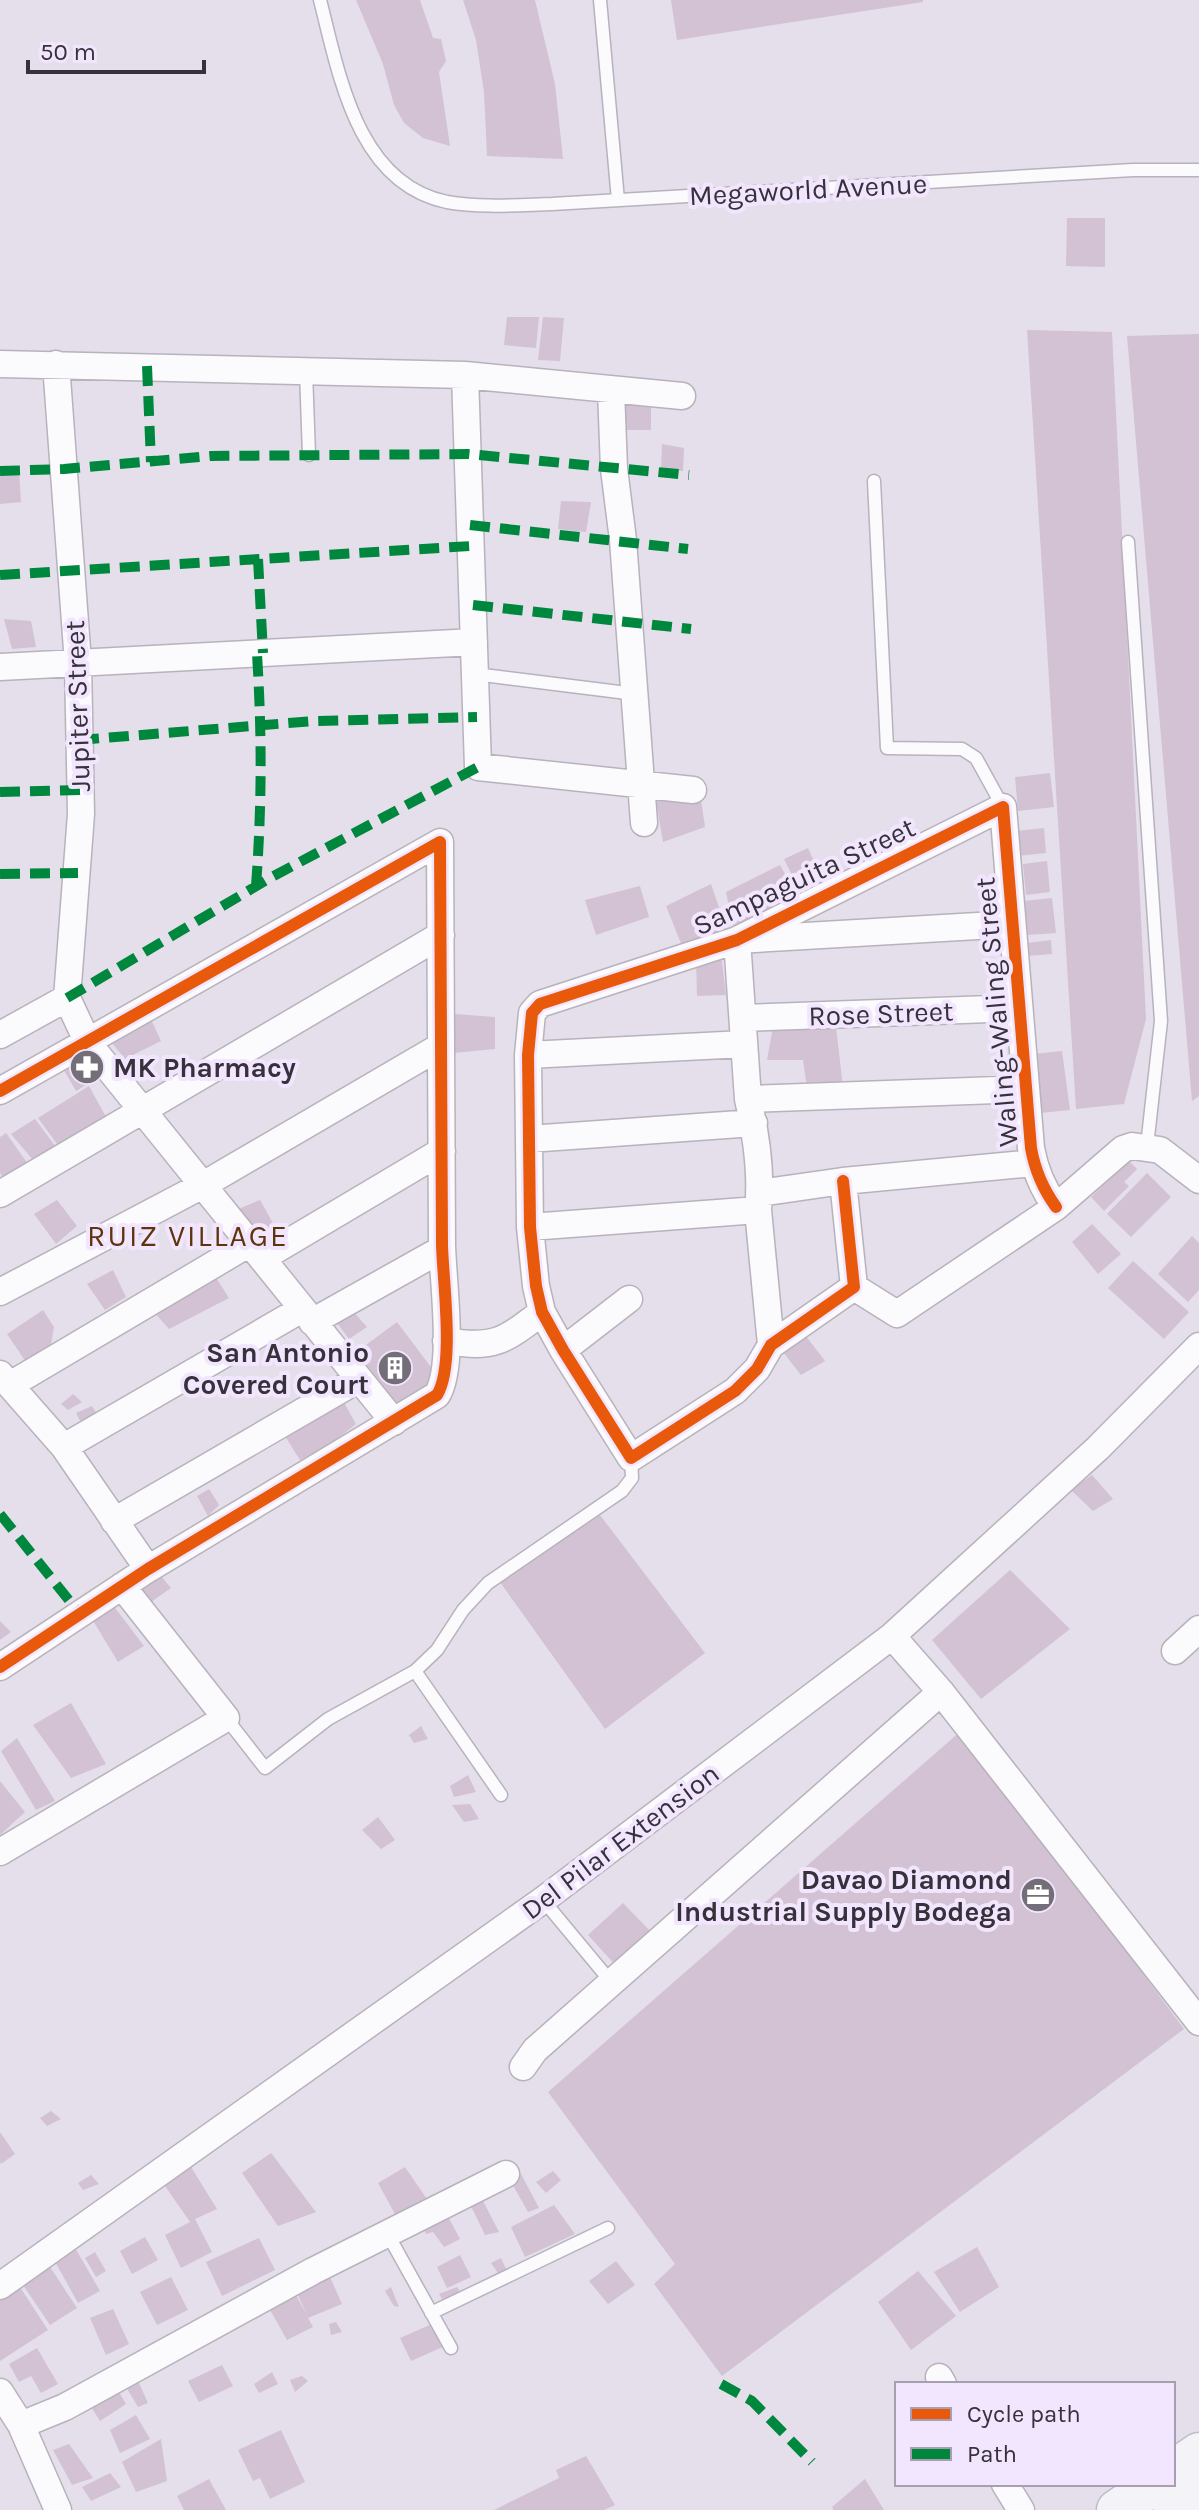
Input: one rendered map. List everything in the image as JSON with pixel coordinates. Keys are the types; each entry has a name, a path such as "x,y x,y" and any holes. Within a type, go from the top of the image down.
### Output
{"main road":[{"path":"1117,2510 1184,2484"}],"street":[{"path":"0,364 465,375 682,396"},
{"name":"Jupiter Street","path":"56,364 78,663 81,837 67,998 88,1043 394,1422"},
{"path":"465,375 478,767 693,790"},
{"path":"611,390 614,469 623,540 644,823"},
{"path":"0,667 474,642"},
{"name":"Waling-Waling Street","path":"1003,807 1025,1089 1034,1163 1045,1192 1056,1207"},
{"name":"Sampaguita Street","path":"528,1055 532,1013 540,1004 737,940 1003,807"},
{"path":"0,1091 440,842 442,1249 446,1341 445,1379 437,1395 148,1569 0,1667"},
{"path":"771,1345 737,940 1012,924"},
{"path":"0,1194 441,935"},
{"path":"0,1035 67,998"},
{"name":"Rose Street","path":"528,1055 743,1031 1019,1008"},
{"path":"0,1292 203,1185 441,1046"},
{"path":"528,1055 530,1227 542,1312 631,1458 735,1391 757,1369 771,1345 854,1287"},
{"path":"529,1139 751,1111 1025,1089"},
{"path":"854,1287 897,1314 1056,1207 1111,1157 1132,1146 1160,1150 1199,1180"},
{"path":"148,1569 64,1447 5,1380 442,1151"},
{"path":"530,1227 759,1202 843,1181 1034,1163"},
{"path":"843,1181 854,1287"},
{"path":"64,1447 307,1316 442,1249"},
{"path":"563,1350 629,1299"},
{"path":"446,1341 475,1346 490,1344 514,1333 542,1312"},
{"name":"Del Pilar Extension","path":"0,2286 543,1900 892,1636 1098,1448 1199,1346"},
{"path":"114,1521 359,1379"},
{"path":"0,1852 226,1718 122,1586"},
{"path":"1175,1651 1199,1629"},
{"path":"892,1636 941,1692 1199,2022"},
{"path":"523,2067 535,2050 941,1692"},
{"path":"21,2425 65,2407 387,2233 506,2174"},
{"path":"0,2392 21,2425 58,2510"},
{"path":"1006,2486 1021,2510"}],"lane":[{"name":"Megaworld Avenue","path":"320,0 338,68 360,129 380,164 410,188 446,202 497,206 1133,170 1199,170"},
{"path":"600,0 618,200"},
{"path":"306,371 309,455"},
{"path":"874,481 887,748 962,749 976,758 1003,807"},
{"path":"1128,542 1161,1021 1147,1146"},
{"path":"475,674 635,694"},
{"path":"226,1718 265,1768 328,1719 415,1671 437,1650 463,1610 488,1583 622,1491 632,1478 631,1458"},
{"path":"415,1671 501,1795"},
{"path":"543,1900 612,1983"},
{"path":"431,2313 608,2228"},
{"path":"387,2233 451,2348"}],"building":[{"path":"356,0 420,0 433,38 441,39 446,61 439,72 450,146 423,138 404,123 394,105 383,64"},
{"path":"463,0 535,0 555,84 563,159 487,156 484,92 476,40"},
{"path":"671,0 923,0 923,2 677,40"},
{"path":"1067,218 1105,218 1105,267 1066,266"},
{"path":"507,317 539,317 536,348 504,345"},
{"path":"543,317 564,318 560,361 538,360"},
{"path":"1027,330 1112,332 1146,1019 1124,1104 1076,1109"},
{"path":"1199,334 1199,1096 1192,1101 1127,336"},
{"path":"626,403 651,404 651,430 623,430"},
{"path":"662,444 684,448 683,471 661,469"},
{"path":"19,470 21,502 0,504 0,471"},
{"path":"561,501 591,502 586,532 558,529"},
{"path":"4,619 31,621 36,647 12,649"},
{"path":"1050,773 1054,807 1018,811 1015,777"},
{"path":"701,800 705,827 663,842 656,801"},
{"path":"1044,828 1046,853 1017,856 1015,831"},
{"path":"808,848 823,882 801,893 784,859"},
{"path":"1047,861 1050,892 1026,895 1023,864"},
{"path":"780,865 798,897 734,930 726,892"},
{"path":"711,884 727,931 682,946 666,906"},
{"path":"640,886 649,917 596,935 585,900"},
{"path":"1052,898 1056,933 1028,935 1024,901"},
{"path":"1051,940 1052,954 1028,956 1027,943"},
{"path":"721,954 726,995 697,996 696,957"},
{"path":"148,1013 161,1041 125,1059 108,1038"},
{"path":"455,1014 495,1017 495,1049 453,1053"},
{"path":"773,1027 836,1027 843,1087 807,1088 803,1060 767,1060"},
{"path":"1062,1051 1070,1110 1040,1113 1033,1054"},
{"path":"86,1052 102,1075 76,1091 61,1065"},
{"path":"89,1086 106,1117 60,1148 38,1118"},
{"path":"35,1119 56,1147 33,1160 11,1134"},
{"path":"6,1133 28,1164 4,1179 0,1173 0,1137"},
{"path":"1129,1161 1137,1169 1124,1182 1129,1186 1104,1211 1091,1197"},
{"path":"1147,1173 1171,1197 1131,1237 1107,1214"},
{"path":"57,1200 77,1226 56,1244 34,1214"},
{"path":"260,1200 275,1227 257,1238 238,1209"},
{"path":"1092,1224 1121,1254 1098,1274 1072,1242"},
{"path":"1192,1236 1199,1243 1199,1290 1188,1302 1158,1274"},
{"path":"1133,1261 1189,1312 1164,1339 1108,1288"},
{"path":"113,1270 126,1297 105,1310 87,1284"},
{"path":"215,1276 229,1298 169,1329 154,1312"},
{"path":"351,1309 367,1327 349,1339 335,1320"},
{"path":"43,1310 54,1327 51,1344 26,1362 7,1334"},
{"name":"San Antonio Covered Court","path":"397,1322 440,1379 394,1413 351,1356"},
{"path":"802,1331 825,1361 801,1375 780,1348"},
{"path":"73,1394 82,1402 68,1410 61,1404"},
{"path":"341,1397 356,1424 331,1444 300,1460 283,1433"},
{"path":"92,1406 99,1417 81,1423 76,1413"},
{"path":"1092,1475 1113,1499 1093,1511 1071,1490"},
{"path":"209,1489 219,1505 208,1516 197,1496"},
{"path":"600,1515 705,1653 605,1729 500,1582"},
{"path":"1010,1570 1070,1629 981,1699 932,1640"},
{"path":"160,1575 171,1588 151,1602 141,1589"},
{"path":"113,1605 144,1646 118,1662 92,1619"},
{"path":"0,1621 11,1632 0,1640"},
{"path":"71,1703 106,1764 71,1778 33,1725"},
{"path":"421,1726 428,1739 414,1743 409,1735"},
{"path":"962,1730 1184,2029 722,2376 654,2284 675,2264 548,2092"},
{"path":"17,1738 55,1801 36,1810 1,1751"},
{"path":"468,1775 476,1792 454,1797 450,1786"},
{"path":"0,1781 25,1812 0,1835"},
{"path":"470,1804 479,1819 464,1822 452,1805"},
{"path":"378,1817 395,1840 381,1849 362,1830"},
{"path":"623,1903 656,1937 618,1968 588,1935"},
{"path":"51,2111 61,2119 47,2126 40,2118"},
{"path":"0,2132 15,2154 1,2164 0,2162"},
{"path":"271,2153 316,2212 278,2226 242,2173"},
{"path":"191,2167 217,2209 195,2219 212,2252 181,2268 165,2235 190,2222 165,2186"},
{"path":"405,2167 427,2199 395,2214 378,2183"},
{"path":"553,2171 561,2180 546,2193 536,2182"},
{"path":"521,2174 539,2208 528,2212 510,2180"},
{"path":"91,2175 99,2184 83,2190 78,2183"},
{"path":"480,2195 499,2232 485,2235 469,2202"},
{"path":"554,2205 575,2234 525,2257 511,2227"},
{"path":"444,2209 460,2239 444,2247 433,2232 426,2234 421,2223"},
{"path":"145,2237 158,2260 132,2274 120,2251"},
{"path":"259,2238 275,2270 222,2296 206,2262"},
{"path":"74,2246 100,2291 78,2303 53,2258"},
{"path":"977,2247 999,2287 960,2312 934,2272"},
{"path":"95,2252 106,2271 96,2277 85,2258"},
{"path":"460,2255 471,2277 447,2288 437,2267"},
{"path":"501,2258 508,2273 500,2276 491,2263"},
{"path":"616,2261 635,2285 608,2304 589,2281"},
{"path":"50,2267 77,2308 50,2325 23,2285"},
{"path":"918,2271 956,2316 911,2350 878,2302"},
{"path":"171,2277 188,2310 157,2325 140,2292"},
{"path":"330,2277 342,2304 308,2318 313,2327 287,2340 269,2308 296,2295 307,2315 296,2291"},
{"path":"18,2284 48,2330 0,2361 0,2295"},
{"path":"391,2287 399,2307 394,2306 385,2291"},
{"path":"457,2287 462,2294 442,2299 439,2294"},
{"path":"113,2309 129,2344 106,2355 90,2318"},
{"path":"336,2322 342,2332 331,2335 329,2324"},
{"path":"434,2323 445,2346 411,2361 400,2338"},
{"path":"37,2348 58,2384 41,2393 31,2376 19,2382 9,2364"},
{"path":"222,2365 233,2386 199,2402 188,2381"},
{"path":"272,2372 278,2384 259,2393 254,2384"},
{"path":"135,2374 148,2403 138,2407 123,2382"},
{"path":"302,2376 308,2381 295,2392 290,2380"},
{"path":"115,2385 126,2404 100,2421 88,2402"},
{"path":"136,2415 150,2439 120,2453 110,2430"},
{"path":"281,2430 305,2482 270,2499 260,2478 253,2481 238,2450"},
{"path":"161,2439 167,2481 136,2492 122,2462"},
{"path":"69,2444 93,2478 72,2485 53,2450"},
{"path":"586,2456 615,2505 604,2510 494,2510 559,2478 556,2470"},
{"path":"110,2473 121,2487 91,2501 82,2487"},
{"path":"209,2479 226,2510 184,2510 177,2496"},
{"path":"865,2479 884,2510 834,2510 832,2507"}],"marked path":[{"path":"147,366 151,462"},
{"path":"0,471 64,469 211,456 468,454 689,475"},
{"path":"470,525 688,549"},
{"path":"0,575 471,546"},
{"path":"258,559 263,653"},
{"path":"473,605 691,629"},
{"path":"256,886 261,770 257,654"},
{"path":"79,740 314,721 477,717"},
{"path":"67,998 270,878 478,767"},
{"path":"0,792 80,790"},
{"path":"0,874 78,873"},
{"path":"0,1514 80,1614"},
{"path":"721,2384 752,2401 812,2462"}],"cycle path":[{"path":"843,1181 854,1287 771,1345 757,1369 735,1391 631,1458 542,1312 536,1286 530,1227 528,1055 532,1013 540,1004 737,940 1003,807 1031,1148 1040,1179 1056,1207"},
{"path":"0,1091 440,842 442,1245 447,1345 446,1365 437,1395 148,1569 0,1667"}],"place":[{"name":"MK Pharmacy","path":"87,1067"},
{"name":"San Antonio Covered Court","path":"395,1368"},
{"name":"Davao Diamond Industrial Supply Bodega","path":"1038,1895"}],"district":[{"name":"RUIZ VILLAGE","path":"188,1236"}]}
